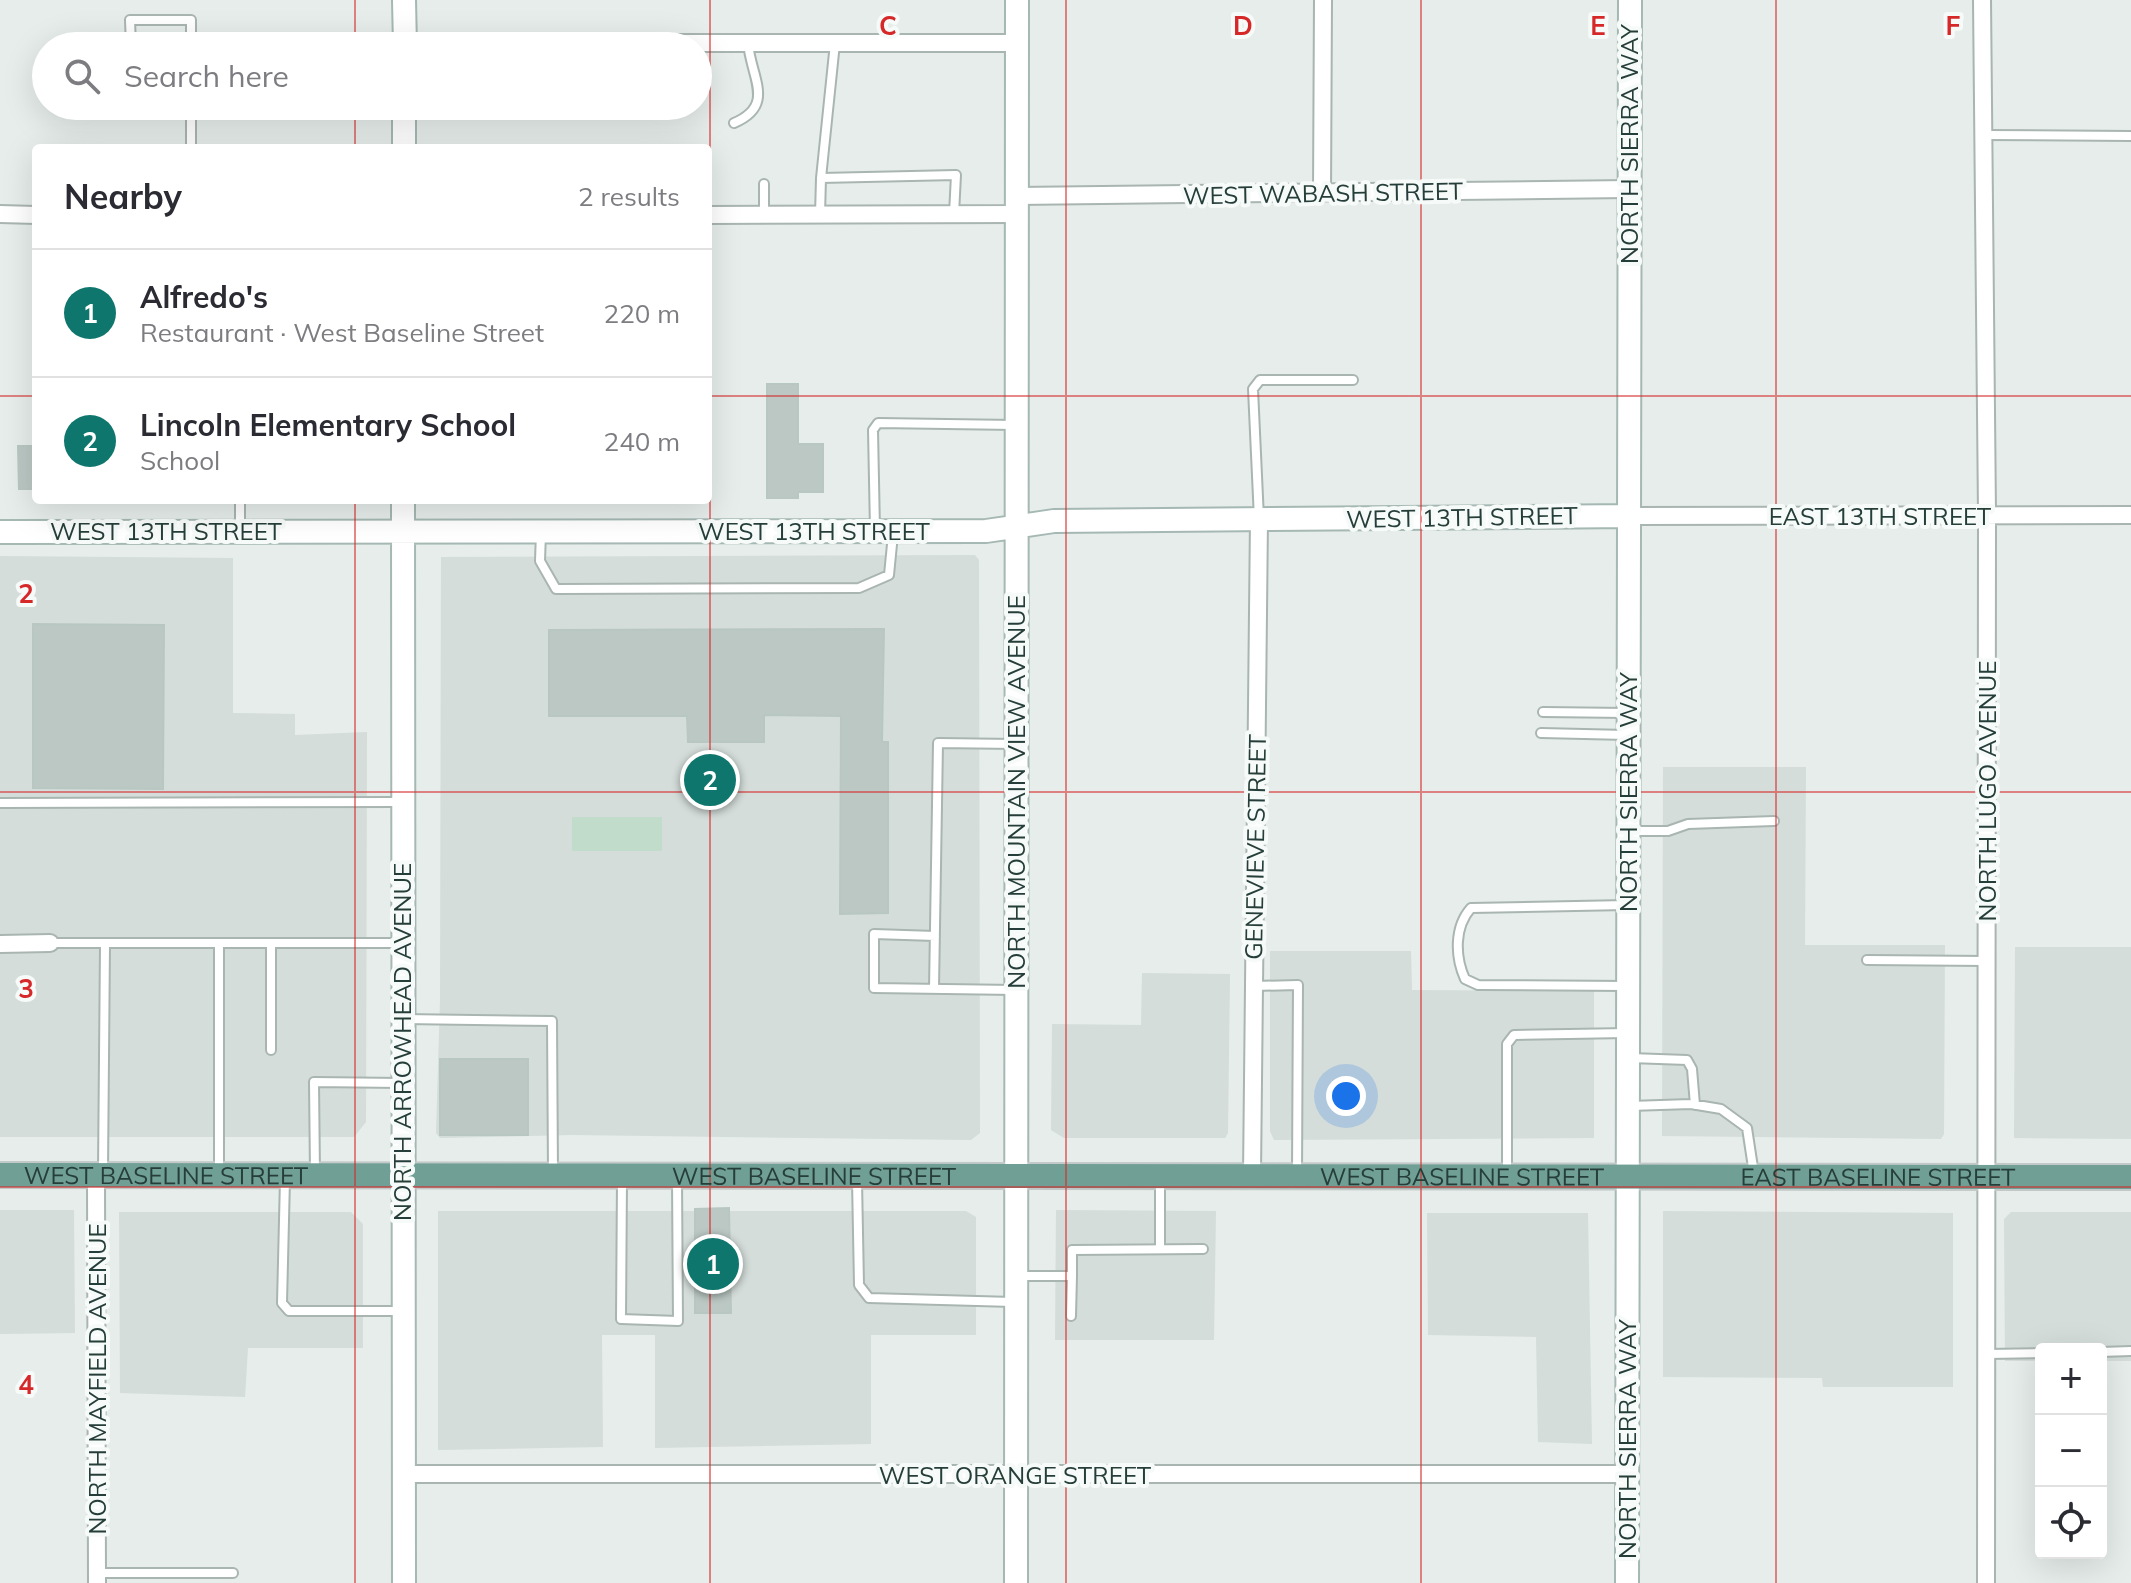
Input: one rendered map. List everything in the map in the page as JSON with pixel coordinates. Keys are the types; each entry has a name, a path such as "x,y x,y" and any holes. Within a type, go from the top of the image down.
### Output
{"main road":[{"name":"WEST BASELINE STREET","path":"0,1175 1627,1174"},
{"name":"EAST BASELINE STREET","path":"1627,1174 2131,1177"}],"street":[{"path":"404,0 405,32"},
{"name":"NORTH MOUNTAIN VIEW AVENUE","path":"1016,1583 1017,0"},
{"path":"1322,193 1323,0"},
{"name":"NORTH SIERRA WAY","path":"1627,1583 1630,0"},
{"name":"NORTH LUGO AVENUE","path":"1982,0 1987,515 1986,1583"},
{"path":"712,43 1017,43"},
{"path":"404,120 404,144"},
{"name":"WEST WABASH STREET","path":"712,215 954,214 1017,205 1322,193 1629,189"},
{"path":"0,214 32,215"},
{"name":"NORTH ARROWHEAD AVENUE","path":"403,504 401,1311 404,1583"},
{"name":"EAST 13TH STREET","path":"1628,516 2131,515"},
{"name":"WEST 13TH STREET","path":"0,532 986,531 1054,521 1628,516"},
{"name":"GENEVIEVE STREET","path":"1252,1174 1259,519"},
{"path":"0,944 50,943"},
{"name":"NORTH MAYFIELD AVENUE","path":"97,1578 100,1175"},
{"name":"WEST ORANGE STREET","path":"403,1474 1627,1474"}],"lane":[{"path":"130,32 130,20 191,20 191,32"},
{"path":"734,123 750,116 757,105 759,91 750,65 748,43"},
{"path":"820,215 835,43"},
{"path":"191,120 191,144"},
{"path":"1984,135 2131,136"},
{"path":"821,178 956,175 954,214"},
{"path":"764,184 764,215"},
{"path":"1259,519 1253,389 1260,380 1353,380"},
{"path":"541,531 540,561 556,589 859,588 889,575 873,430 878,423 1016,425"},
{"path":"240,504 240,531"},
{"path":"1543,712 1628,724"},
{"path":"1541,733 1628,724"},
{"path":"934,989 938,743 1016,744"},
{"path":"0,803 402,802"},
{"path":"1628,831 1668,831 1688,824 1774,821"},
{"path":"1627,905 1475,906 1467,911 1461,924 1458,960 1465,979 1478,985 1627,986"},
{"path":"935,936 874,934 874,988 1016,990"},
{"path":"50,943 401,943"},
{"path":"271,943 271,1050"},
{"path":"100,1175 105,944"},
{"path":"219,944 219,1175"},
{"path":"1867,960 1986,961"},
{"path":"1254,986 1298,985 1297,1174"},
{"path":"402,1019 552,1021 553,1175"},
{"path":"1507,1174 1507,1044 1514,1035 1627,1033"},
{"path":"1627,1058 1687,1060 1692,1069 1695,1105"},
{"path":"315,1175 314,1082 401,1083"},
{"path":"1627,1106 1695,1105 1721,1109 1747,1128 1754,1175"},
{"path":"1160,1174 1160,1249"},
{"path":"286,1175 282,1303 289,1311 401,1311"},
{"path":"622,1175 621,1319 678,1321 677,1175"},
{"path":"857,1175 859,1285 869,1298 1016,1302"},
{"path":"1071,1316 1072,1250 1203,1249"},
{"path":"1016,1276 1072,1276"},
{"path":"2107,1352 2131,1351"},
{"path":"1986,1354 2035,1353"},
{"path":"97,1578 233,1573"}],"shaded area":[{"path":"975,555 979,560 980,1133 971,1140 572,1135 440,1138 436,1133 440,1000 441,557"},
{"path":"0,556 233,558 233,713 295,714 295,735 367,732 366,1122 354,1137 0,1137"},
{"path":"1663,767 1806,767 1805,945 1945,945 1944,1134 1941,1139 1662,1136"},
{"path":"2015,947 2131,947 2131,1139 2014,1138"},
{"path":"1270,951 1411,951 1412,990 1594,991 1594,1138 1274,1140 1270,1131"},
{"path":"1142,973 1230,974 1228,1133 1225,1138 1064,1138 1051,1130 1052,1024 1141,1025"},
{"path":"0,1210 74,1210 75,1333 0,1334"},
{"path":"1056,1210 1216,1211 1214,1340 1055,1340"},
{"path":"438,1211 966,1211 976,1217 976,1335 871,1335 871,1444 655,1448 655,1335 602,1335 603,1447 438,1450"},
{"path":"1663,1211 1953,1213 1953,1387 1823,1387 1822,1378 1663,1377"},
{"path":"119,1212 351,1212 363,1224 363,1348 248,1348 245,1397 120,1393"},
{"path":"2011,1212 2131,1212 2131,1361 2107,1361 2107,1343 2035,1343 2035,1361 2005,1361 2004,1219"},
{"path":"1427,1213 1588,1213 1592,1444 1538,1442 1536,1337 1428,1335"}],"green space":[{"path":"572,817 662,817 662,851 572,851"}],"building":[{"path":"767,384 798,384 798,444 823,444 823,492 798,492 798,498 767,498"},
{"path":"18,446 32,446 32,489 19,489"},
{"path":"33,624 164,625 163,789 33,788"},
{"path":"884,629 882,742 888,742 888,913 840,914 841,716 764,715 764,742 688,742 687,716 549,716 549,630"},
{"path":"440,1059 528,1059 528,1135 440,1135"},
{"path":"729,1208 731,1313 695,1313 695,1209"}],"place":[{"name":"Lincoln Elementary School","path":"710,780"},
{"name":"Alfredo's","path":"713,1264"}]}
